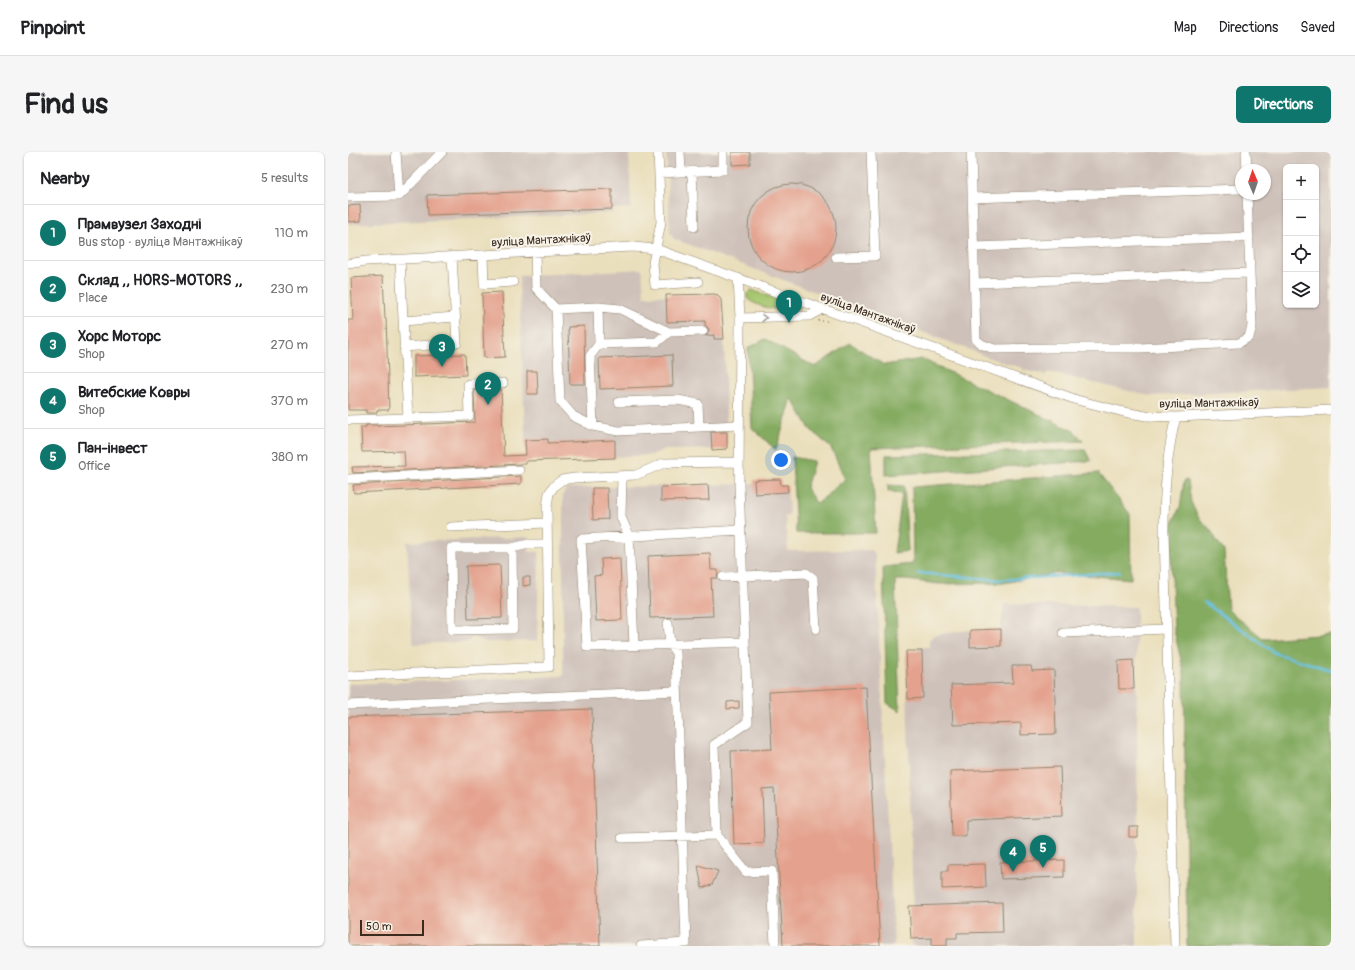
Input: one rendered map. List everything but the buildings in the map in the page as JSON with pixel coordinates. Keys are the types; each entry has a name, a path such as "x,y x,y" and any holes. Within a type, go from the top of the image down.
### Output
{"street":[{"path":"396,152 399,196"},
{"path":"348,198 399,196 442,152"},
{"path":"658,152 661,222 653,262 656,285 698,282"},
{"path":"680,152 681,172"},
{"path":"659,173 723,170 722,152"},
{"path":"836,257 875,256 871,152"},
{"path":"971,152 976,338 981,344 994,349 1140,348 1239,343 1249,337 1252,326 1247,200"},
{"path":"1246,152 1246,164"},
{"path":"692,171 694,227"},
{"path":"972,198 1235,189"},
{"path":"974,247 1249,237"},
{"name":"вуліца Мантажнікаў","path":"348,264 366,261 535,251 633,247 656,250 1077,400 1124,412 1146,416 1176,417 1331,410"},
{"path":"535,251 536,288 556,309 560,401 573,416 593,426 618,431 739,425"},
{"path":"483,255 484,284 513,282"},
{"path":"404,347 457,343 452,257"},
{"path":"400,259 408,418"},
{"path":"974,283 1250,273"},
{"path":"738,278 740,318 739,462 748,722 714,746 716,835 746,872 772,871 775,946"},
{"path":"556,309 598,307 620,309 669,332 703,331"},
{"path":"593,426 590,356 600,344 598,307"},
{"path":"740,318 809,316 822,310"},
{"path":"403,321 455,317"},
{"path":"600,344 657,342 669,332"},
{"path":"348,420 469,416 468,384 503,383"},
{"path":"619,402 678,400 698,404 699,427"},
{"path":"1175,946 1164,531 1165,485 1168,451 1176,417"},
{"path":"348,676 550,667 547,507 549,493 555,485 562,480 574,478 636,475 664,463 739,462"},
{"path":"348,479 519,470"},
{"path":"622,476 622,517 629,536 634,645"},
{"path":"451,528 547,523"},
{"path":"741,530 581,539 587,646 745,642"},
{"path":"512,548 513,629 452,630 451,548 512,548 529,544 547,544"},
{"path":"723,577 806,573 813,578 816,629"},
{"path":"641,946 686,943 676,653 670,644 668,623"},
{"path":"1063,633 1167,629"},
{"path":"348,705 677,691"},
{"path":"622,838 716,835"}],"path":[{"path":"812,322 835,320"}],"shaded area":[{"path":"348,152 629,152 631,208 612,209 612,213 348,224"},
{"path":"666,152 1331,152 1331,387 1150,396 1047,372 1046,375 1023,370 1023,368 998,361 674,239 670,233"},
{"path":"642,269 644,296 714,294 720,297 724,339 727,449 662,450 652,455 526,461 519,276"},
{"path":"780,479 781,485 787,485 789,515 785,515 788,551 871,550 875,554 894,946 348,946 348,684 563,676 563,494 567,488 754,484 754,480"},
{"path":"529,537 529,552 539,552 537,641 486,642 472,637 468,642 414,644 412,636 407,542"},
{"path":"1004,604 1136,607 1138,837 1137,946 912,946 909,906 913,906 906,651 918,651 918,647 929,647 929,640 934,635 969,630 1001,629"}],"green space":[{"path":"751,290 801,308 788,310 772,309 751,302 747,298 747,294"},
{"path":"765,339 815,367 850,343 884,365 922,359 1074,431 1083,441 871,448 876,533 796,533 792,457 814,461 806,488 817,504 845,479 831,448 810,429 792,398 776,450 752,428 748,348"},
{"path":"1085,450 1091,461 886,475 886,455"},
{"path":"1098,473 1130,514 1131,579 1058,573 1003,583 939,584 895,580 900,711 887,703 883,567 913,564 912,487"},
{"path":"1184,481 1188,481 1191,502 1198,517 1210,529 1224,551 1228,610 1264,639 1331,634 1331,946 1187,946 1184,673 1174,630 1170,534 1172,524 1180,507"},
{"path":"888,485 904,486 908,551 894,553 902,494 888,491"}],"waterway":[{"path":"918,573 1001,580 1120,572"},
{"path":"1204,602 1275,653 1331,670"}],"place":[{"name":"Прамвузел Заходні","path":"789,323"},
{"name":"Хорс Моторс","path":"442,367"},
{"name":"Склад ,, HORS-MOTORS ,,","path":"488,405"},
{"name":"Пан-інвест","path":"1043,868"},
{"name":"Витебские Ковры","path":"1013,872"}]}
